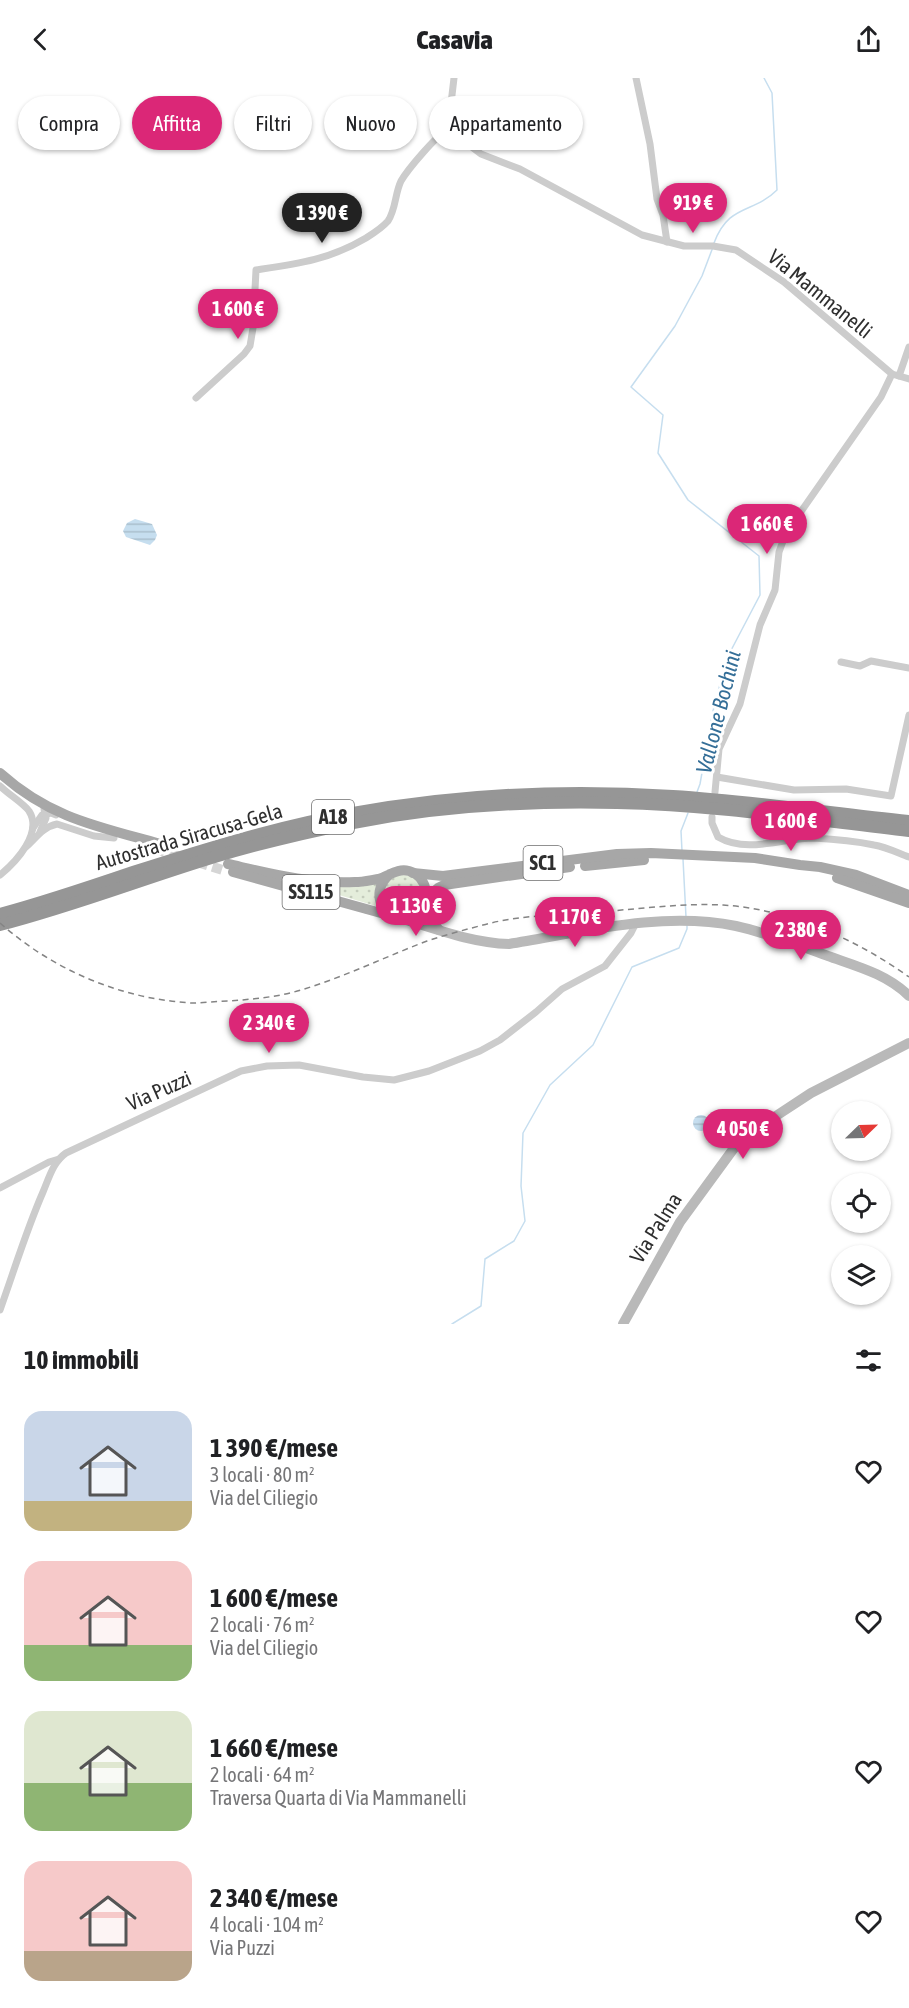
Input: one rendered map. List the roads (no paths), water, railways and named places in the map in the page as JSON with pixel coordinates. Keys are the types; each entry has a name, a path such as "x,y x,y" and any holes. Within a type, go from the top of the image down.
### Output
{"highway":[{"name":"Autostrada Siracusa-Gela","path":"3,913 215,846 353,813 465,798 551,793 673,801"},
{"name":"A18","path":"673,801 909,821"},
{"name":"Autostrada Siracusa-Gela","path":"0,925 217,856 355,822 466,807 673,801"},
{"name":"A18","path":"699,803 909,831"}],"main road":[{"path":"0,773 38,803 56,812 156,846 114,838 59,820 20,797 0,780"},
{"name":"SC1","path":"413,873 443,876 617,855 651,853 673,855"},
{"path":"673,855 755,858 820,867 856,875 909,895"},
{"name":"SC1","path":"426,899 434,890 444,885 673,855"},
{"path":"800,866 909,903"},
{"name":"SS115","path":"390,874 358,882 319,882 227,867 397,917"},
{"path":"439,930 429,918 425,886 422,880 413,873 401,870 390,874 382,882 379,894 381,905 389,914 439,930 492,944 509,944 636,923 680,921 735,926 774,937 873,972 892,982 909,996"},
{"path":"397,917 416,914 426,899"},
{"name":"Via Palma","path":"623,1324 680,1222 737,1144 811,1093 909,1043"}],"street":[{"path":"452,96 454,78"},
{"path":"636,78 650,144 657,199 663,215 667,242"},
{"path":"196,398 250,346 256,270 313,261 349,248 376,231 388,221 401,182 406,174 429,147"},
{"name":"Via Mammanelli","path":"476,150 520,169 642,236 684,246 713,246 735,250 784,282 896,375 909,379"},
{"path":"715,792 719,749 740,704 760,625 775,590 779,552 783,541 896,375 909,347"},
{"path":"841,662 860,666 871,661 909,668"},
{"path":"717,777 794,790 846,789 891,796 909,715"},
{"path":"0,875 17,860 46,818 44,809 21,795 12,784"},
{"path":"0,786 30,812 36,830"},
{"path":"46,813 85,826 102,827"},
{"path":"712,817 718,837 736,844 768,844 800,838 817,838 875,845 909,857"},
{"path":"36,830 57,824 94,836 114,838"},
{"path":"896,898 909,908"},
{"name":"Via Puzzi","path":"0,1188 107,1132 241,1071 267,1066 299,1065 363,1077 394,1080 429,1071 480,1051 513,1030 562,989 605,966 636,923"},
{"path":"0,1310 24,1238 58,1159"}],"water":[{"path":"135,519 152,524 157,535 150,545 126,537 123,531 127,523"},
{"path":"701,1115 709,1123 701,1131 693,1123"}],"waterway":[{"name":"Vallone Bochini","path":"714,243 720,230 734,215 768,198 777,190 772,93 764,78"},
{"name":"Vallone Bochini","path":"697,792 713,711 727,658 760,595 759,556 688,500 658,453 663,415 631,387 675,326 702,276 713,247"},
{"name":"Vallone Bochini","path":"682,851 681,831 688,813"},
{"name":"Vallone Bochini","path":"683,859 686,917"},
{"name":"Vallone Bochini","path":"452,1324 481,1306 485,1259 514,1241 525,1221 521,1186 523,1133 550,1085 593,1045 632,967 679,948 687,925"}],"tunnel":[{"path":"155,849 226,871"}],"railway":[{"path":"0,923 42,955 89,979 140,995 192,1003 230,1001 292,992 333,979 427,941 511,919 692,905 748,908 797,920 821,928 867,950 909,977"}]}
